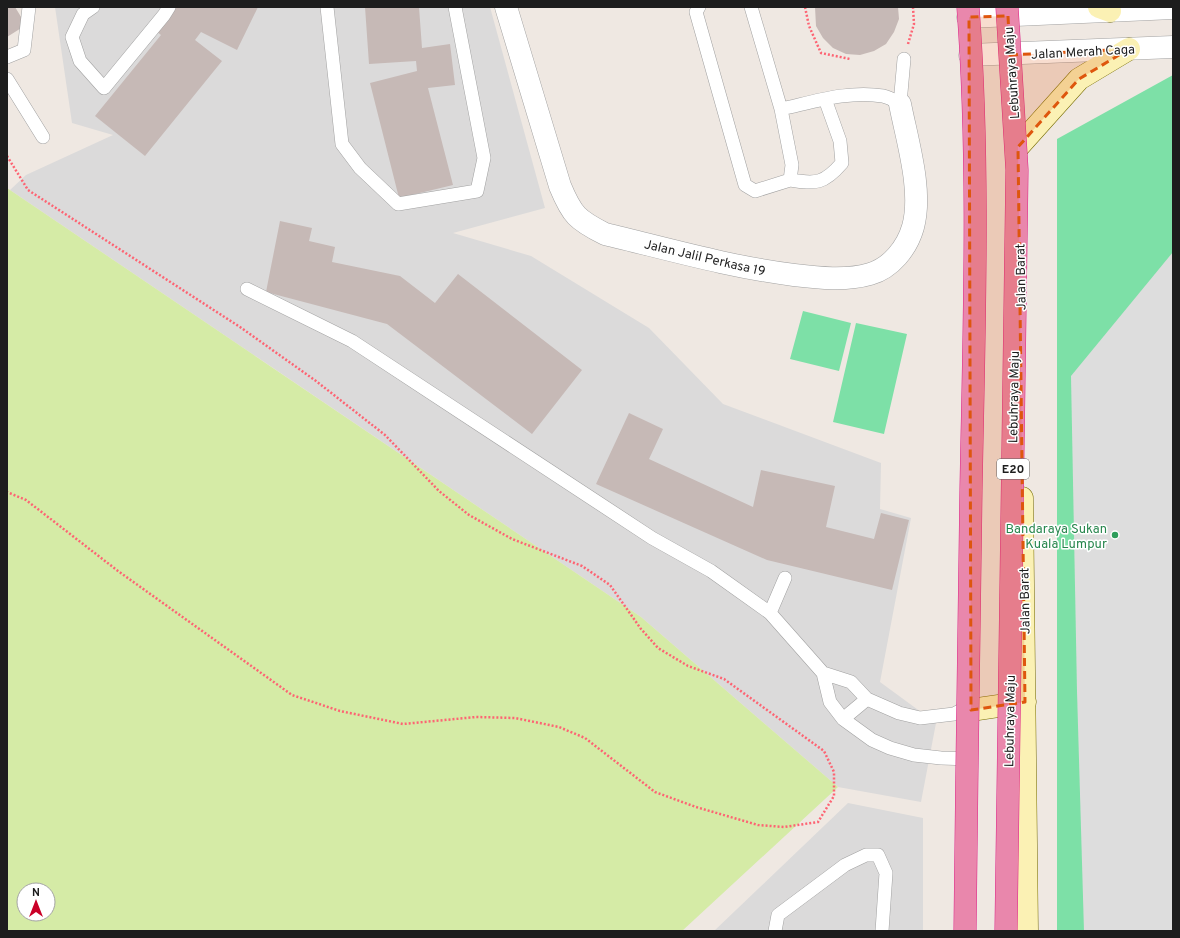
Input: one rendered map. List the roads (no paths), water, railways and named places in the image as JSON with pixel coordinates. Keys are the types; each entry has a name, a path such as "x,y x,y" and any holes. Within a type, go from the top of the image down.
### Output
{"highway":[{"path":"965,931 970,506 976,248 973,73 968,10"},
{"name":"Lebuhraya Maju","path":"1006,931 1017,170 1012,10"}],"main road":[{"path":"968,10 970,55 971,931"},
{"name":"Jalan Barat","path":"1012,10 1017,54 1027,931"},
{"path":"1018,147 1079,79 1129,49"},
{"path":"971,708 1025,702"}],"street":[{"name":"Jalan Jalil Perkasa 19","path":"506,7 560,186 569,209 583,223 605,234 754,270 821,278 853,278 871,274 890,264 905,246 913,226 916,201 912,168 900,104"},
{"path":"968,10 1173,8"},
{"name":"Jalan Merah Caga","path":"970,55 1173,47"}],"lane":[{"path":"7,57 24,50 29,7"},
{"path":"93,7 83,14 72,37 80,61 104,88 169,7"},
{"path":"327,7 342,144 360,168 398,204 477,191 484,158 455,7"},
{"path":"699,7 696,12 744,185 755,191 790,180 810,183 830,177 842,163 840,141 825,100"},
{"path":"751,7 781,109 792,165 790,180"},
{"path":"781,109 846,96 869,95 884,96 900,104 904,59"},
{"path":"7,79 43,137"},
{"path":"247,289 352,341 652,538 711,571 770,613 823,673 830,702 843,719 872,740 890,748 914,754 941,758 970,759"},
{"path":"770,613 785,578"},
{"path":"823,673 851,682 867,699 899,713 920,718 954,714 971,708"},
{"path":"843,719 867,699"},
{"path":"775,931 778,915 845,865 866,855 878,855 886,873 882,931"}],"place":[{"name":"Bandaraya Sukan Kuala Lumpur","path":"1115,535"}]}
